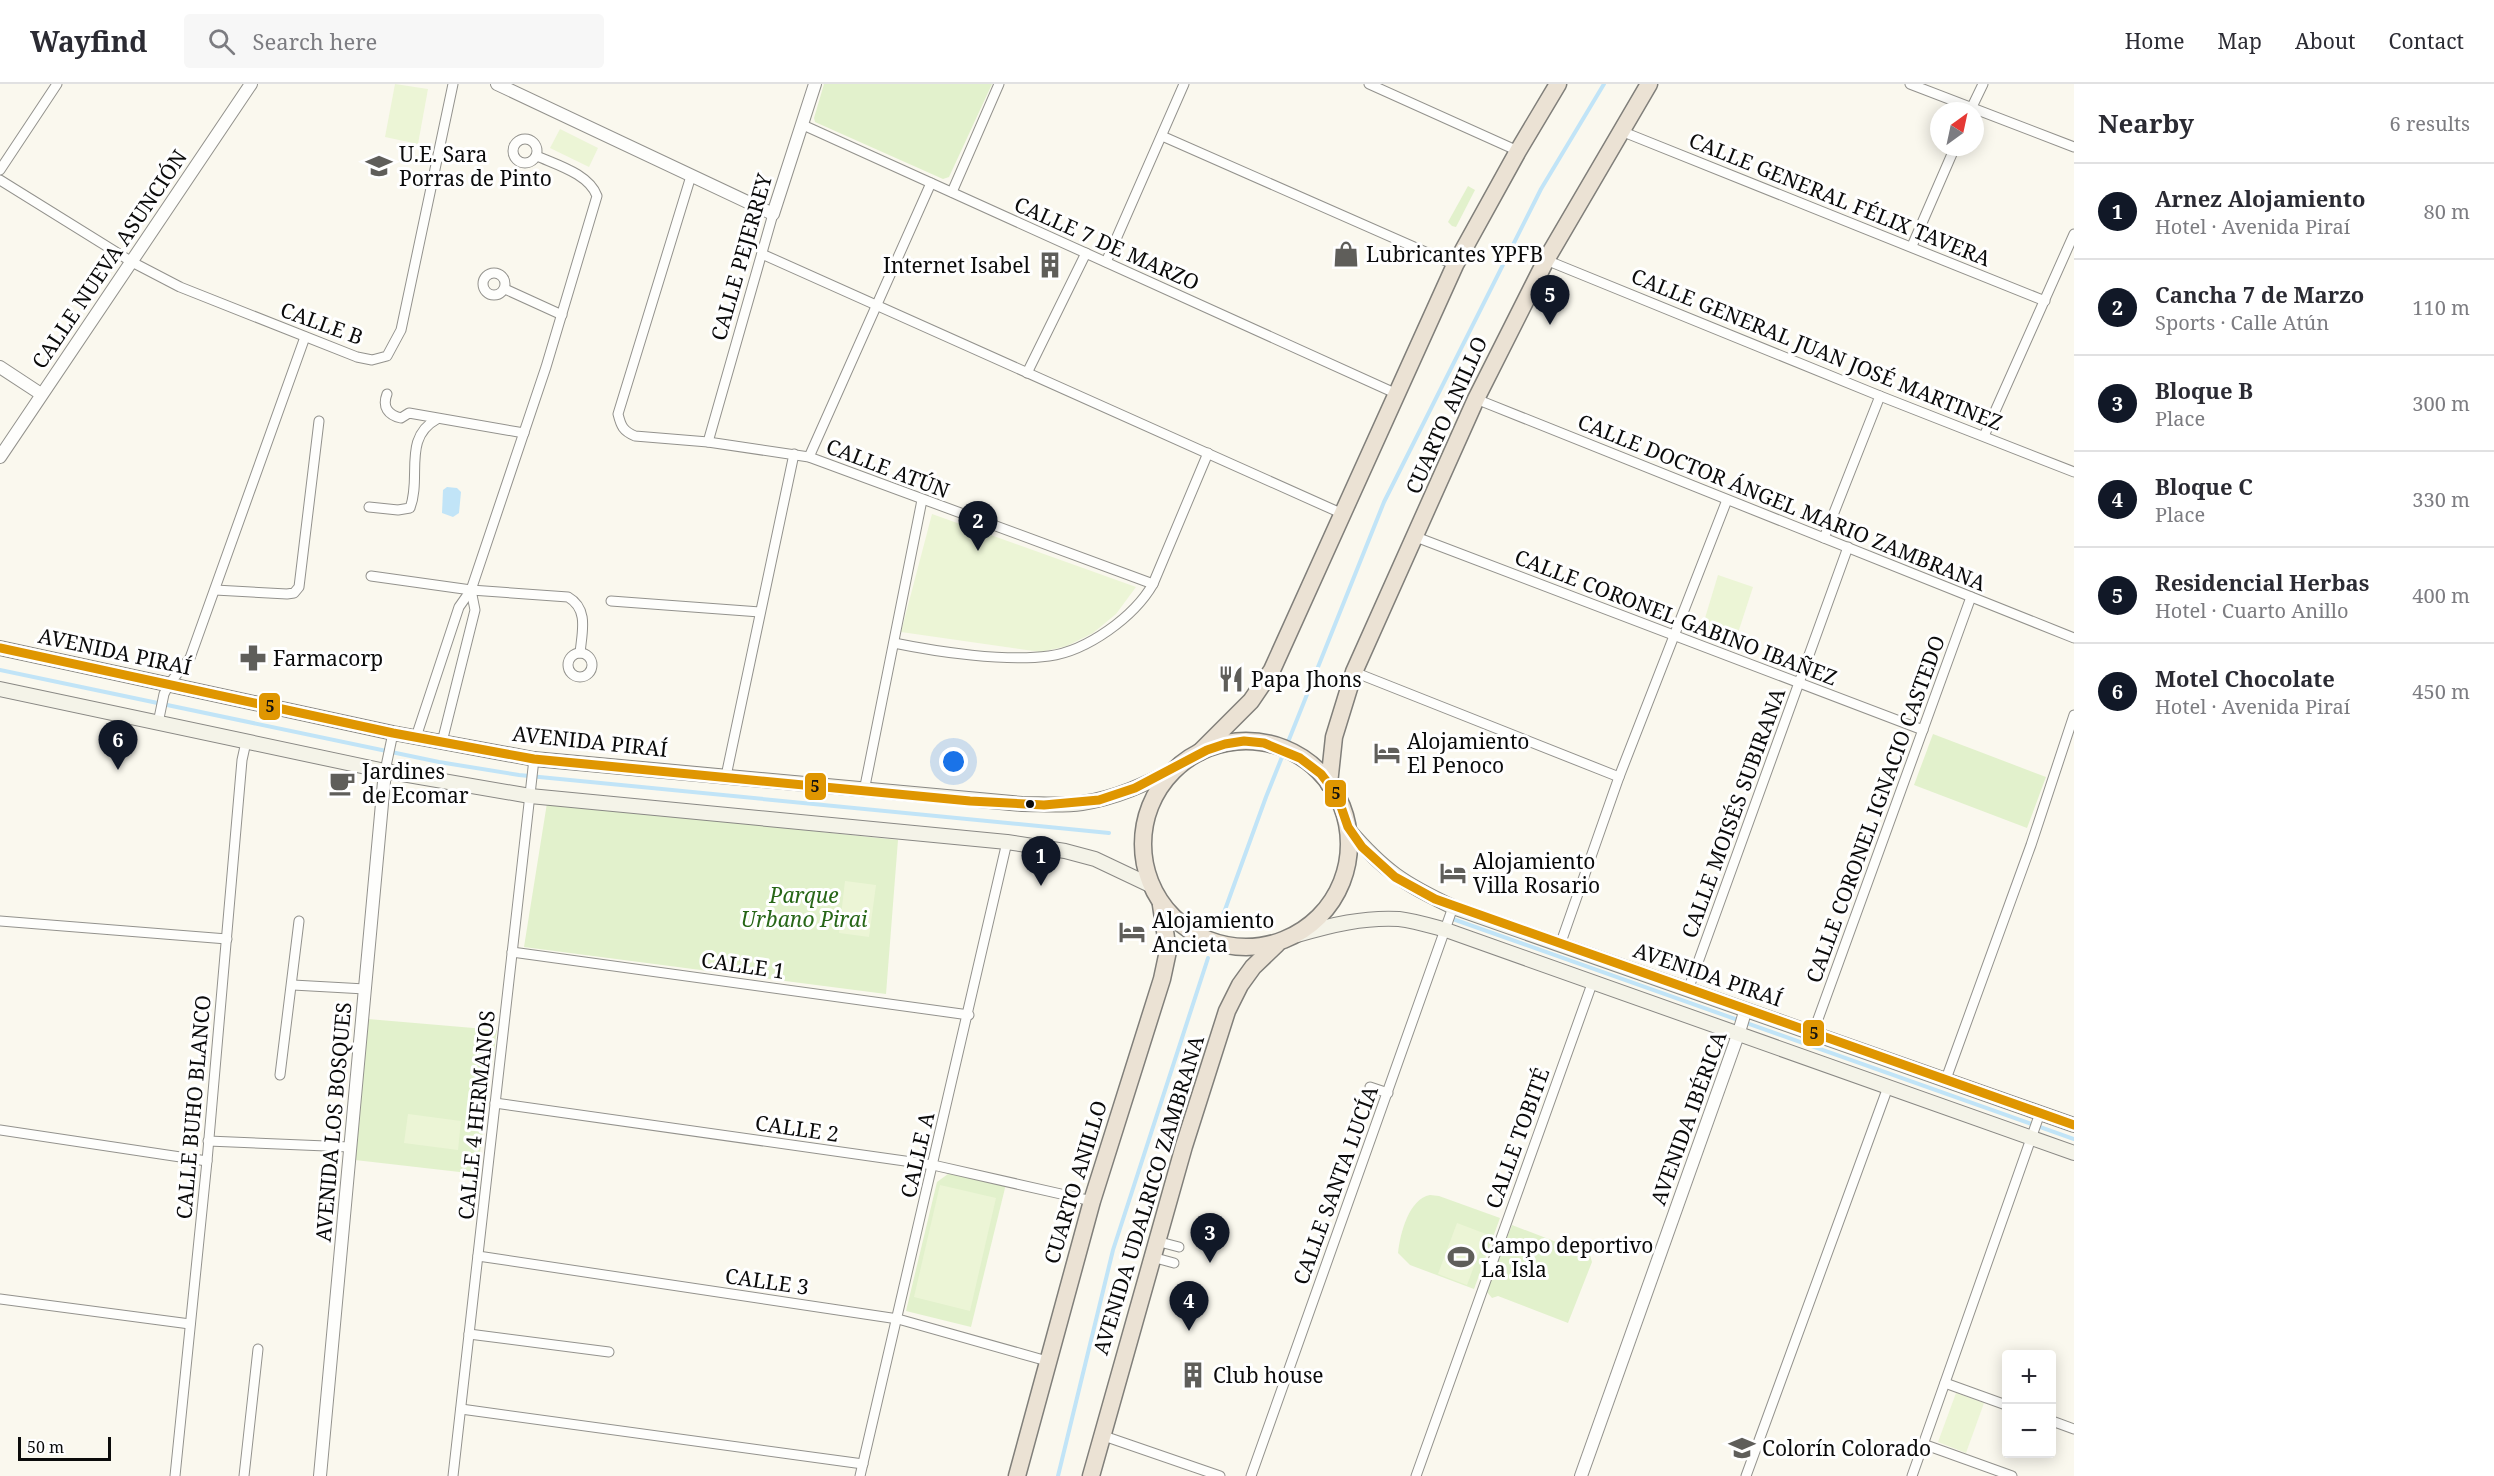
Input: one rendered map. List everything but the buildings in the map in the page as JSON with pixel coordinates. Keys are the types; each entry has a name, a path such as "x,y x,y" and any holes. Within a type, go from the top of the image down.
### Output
{"highway":[{"path":"1200,752 1240,741 1260,742 1285,749 1309,763 1329,784 1342,805 1348,829 1349,854 1344,879 1333,901 1317,920 1297,935 1262,947 1238,947 1215,942 1193,933 1175,919 1160,902 1152,886 1144,854 1145,822 1157,793 1177,768 1200,752 1240,714 1272,670 1455,264 1558,84"},
{"name":"CUARTO ANILLO","path":"1329,784 1334,737 1354,672 1476,399 1546,260 1649,84"},
{"name":"CUARTO ANILLO","path":"1017,1476 1092,1201 1162,979 1168,951 1166,922 1160,902"},
{"name":"AVENIDA UDALRICO ZAMBRANA","path":"1090,1476 1156,1241 1227,1011 1240,985 1253,967 1279,943"}],"main road":[{"name":"AVENIDA PIRAÍ","path":"0,648 166,689 392,737 416,737 534,762 726,776 864,791 1022,804 1080,803 1125,792 1147,784 1177,768"},
{"path":"0,689 159,719 246,742 530,791 1065,850 1095,859 1152,886"},
{"name":"AVENIDA PIRAÍ","path":"1348,829 1388,871 1413,888 1453,908 2074,1125"},
{"path":"1297,935 1332,924 1368,919 1402,920 1446,928 1888,1087 2032,1136 2074,1153"}],"street":[{"path":"0,170 57,84"},
{"name":"CALLE NUEVA ASUNCIÓN","path":"0,457 251,84"},
{"name":"CALLE B","path":"0,180 132,262 180,286 305,338 357,357 372,360 387,356 401,330 453,84"},
{"path":"497,84 773,214"},
{"name":"CALLE PEJERREY","path":"708,442 773,214 815,84"},
{"path":"952,192 999,84"},
{"path":"1106,262 1184,84"},
{"path":"1369,84 1518,151"},
{"path":"1910,84 1952,102"},
{"path":"1974,102 1983,84"},
{"path":"1984,115 2074,147"},
{"name":"CALLE 7 DE MARZO","path":"803,125 1397,394"},
{"name":"CALLE GENERAL FÉLIX TAVERA","path":"1621,131 2045,301"},
{"path":"1162,136 1455,264"},
{"path":"416,737 459,607 471,590 524,433 597,196 593,187 578,175 537,156"},
{"path":"1912,246 1950,156"},
{"name":"CALLE ATÚN","path":"691,176 618,414 621,426 627,433 809,457 1153,585"},
{"path":"809,457 931,183"},
{"path":"1984,436 2074,234"},
{"path":"1027,373 1086,253"},
{"path":"762,254 1343,514"},
{"name":"CALLE GENERAL JUAN JOSÉ MARTINEZ","path":"1546,260 2074,472"},
{"path":"505,289 562,315"},
{"path":"159,719 166,689 190,658 305,338"},
{"path":"0,367 42,394"},
{"path":"387,393 385,408 392,416 401,418 409,413 524,433"},
{"path":"1824,538 1880,396"},
{"name":"CALLE DOCTOR ÁNGEL MARIO ZAMBRANA","path":"1476,399 2074,638"},
{"path":"369,507 398,510 410,508 414,496 416,440 422,430 437,418"},
{"path":"215,590 287,594 294,593 299,587 319,421"},
{"path":"894,643 922,649 1009,658 1051,656 1081,646 1119,623 1145,598 1153,585 1208,453"},
{"path":"726,776 794,454"},
{"path":"864,791 922,500"},
{"path":"1560,945 1619,777 1727,500"},
{"name":"CALLE CORONEL GABINO IBAÑEZ","path":"1416,537 1923,730"},
{"name":"CALLE MOISÉS SUBIRANA","path":"1688,990 1848,548"},
{"path":"371,576 471,590 553,594 568,597 576,601 583,616 580,653"},
{"path":"442,742 475,610 471,590"},
{"name":"CALLE CORONEL IGNACIO CASTEDO","path":"1813,1033 1971,597"},
{"path":"611,601 760,612"},
{"path":"1354,672 1619,777"},
{"path":"1946,1079 2031,845 2074,715"},
{"path":"386,766 392,737"},
{"name":"CALLE BUHO BLANCO","path":"175,1476 207,1161 242,760 246,742"},
{"name":"CALLE 4 HERMANOS","path":"453,1476 534,762"},
{"name":"AVENIDA LOS BOSQUES","path":"320,1476 386,766"},
{"name":"CALLE A","path":"860,1476 969,1015 1007,842"},
{"name":"CALLE SANTA LUCÍA","path":"1251,1476 1453,908"},
{"path":"0,921 227,939"},
{"path":"280,1075 293,985 299,921"},
{"name":"CALLE 1","path":"512,952 969,1015"},
{"name":"CALLE TOBITÉ","path":"1416,1476 1593,981"},
{"path":"293,985 365,989"},
{"name":"AVENIDA IBÉRICA","path":"1581,1476 1745,1011"},
{"path":"1370,1087 1388,1093"},
{"path":"1746,1476 1888,1087"},
{"name":"CALLE 2","path":"495,1103 933,1166 1092,1201"},
{"path":"1912,1476 2040,1115"},
{"path":"0,1131 207,1161"},
{"path":"208,1141 350,1147"},
{"path":"1156,1241 1179,1247"},
{"name":"CALLE 3","path":"478,1256 898,1319 1047,1361"},
{"path":"1152,1257 1174,1263"},
{"path":"0,1299 190,1324"},
{"path":"469,1334 609,1353"},
{"path":"244,1476 258,1349"},
{"path":"1945,1383 2004,1404"},
{"path":"460,1409 862,1464"},
{"path":"2056,1423 2074,1430"},
{"path":"1101,1435 1220,1476"},
{"path":"1923,1444 2012,1476"}],"green space":[{"path":"395,84 428,89 418,144 385,137"},
{"path":"824,84 992,84 949,177 943,179 815,122 814,118"},
{"path":"560,129 598,148 589,167 550,148"},
{"path":"1468,186 1475,190 1456,227 1452,226 1448,222"},
{"path":"932,514 1136,587 1116,614 1093,633 1067,646 1041,652 901,632"},
{"path":"1718,575 1753,587 1736,639 1702,628"},
{"path":"1933,734 2046,777 2027,828 1914,785"},
{"name":"Parque Urbano Pirai","path":"547,803 898,840 886,994 524,947"},
{"path":"845,881 876,885 869,937 839,933"},
{"path":"368,1019 497,1030 477,1174 355,1160"},
{"path":"408,1114 461,1121 458,1150 404,1143"},
{"path":"953,1173 1006,1184 971,1327 906,1311 937,1182"},
{"path":"940,1185 996,1198 970,1311 914,1297"},
{"path":"1430,1195 1439,1196 1500,1218 1474,1289 1410,1265 1398,1253 1403,1227 1411,1210 1416,1203"},
{"name":"Campo deportivo La Isla","path":"1457,1223 1486,1234 1467,1285 1438,1274"},
{"path":"1512,1225 1590,1255 1592,1262 1568,1323 1498,1296 1492,1298 1486,1291"},
{"path":"1956,1393 1984,1403 1966,1453 1938,1442"}],"water":[{"path":"447,487 457,488 461,492 459,513 453,517 442,513 443,490"}],"waterway":[{"path":"1218,929 1266,797 1384,502 1541,189 1604,84"},
{"path":"0,670 439,762 519,775 1109,833"},
{"path":"1450,918 2074,1139"},
{"path":"1058,1476 1113,1250 1208,958"}],"transit line":[{"name":"5","path":"0,648 393,733 534,759 970,801 1044,805 1099,800 1135,788 1207,750 1244,741 1264,743 1300,758 1321,774 1337,795 1348,827 1362,847 1395,877 1435,899 2074,1125"}],"place":[{"name":"U.E. Sara Porras de Pinto","path":"379,166"},
{"name":"Lubricantes YPFB","path":"1346,254"},
{"name":"Internet Isabel","path":"1050,265"},
{"name":"Residencial Herbas","path":"1550,325"},
{"name":"Cancha 7 de Marzo","path":"978,551"},
{"name":"Farmacorp","path":"253,658"},
{"name":"Papa Jhons","path":"1231,679"},
{"name":"Alojamiento El Penoco","path":"1387,753"},
{"name":"Motel Chocolate","path":"118,770"},
{"name":"Jardines de Ecomar","path":"342,783"},
{"name":"Alojamiento Villa Rosario","path":"1453,873"},
{"name":"Arnez Alojamiento","path":"1041,886"},
{"name":"Alojamiento Ancieta","path":"1132,932"},
{"name":"Campo deportivo La Isla","path":"1461,1257"},
{"name":"Bloque B","path":"1210,1263"},
{"name":"Bloque C","path":"1189,1331"},
{"name":"Club house","path":"1193,1375"},
{"name":"Colorín Colorado","path":"1742,1448"}]}
